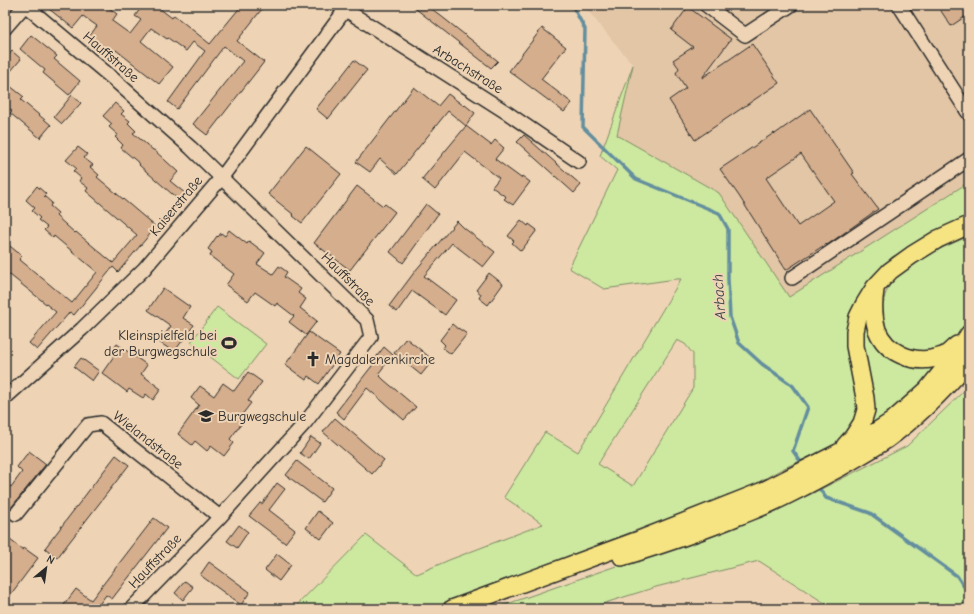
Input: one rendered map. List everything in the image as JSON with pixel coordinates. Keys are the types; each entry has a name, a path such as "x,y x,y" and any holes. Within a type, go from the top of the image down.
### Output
{"main road":[{"path":"838,453 853,437 862,423 866,410 865,398 854,346 858,317 864,305 875,287 890,271 912,254 938,239 969,225"},
{"path":"875,287 873,305 877,330 883,341 896,353 914,360 929,360 946,355 969,334"},
{"path":"477,609 554,578 655,547 715,526 768,497 822,461 866,438 892,421 926,390 957,353 969,334"},
{"path":"452,609 639,540 768,497 824,476 886,440 926,406 966,366"}],"street":[{"path":"5,28 25,5"},
{"name":"Hauffstraße","path":"25,5 133,97 222,177 367,320 371,337 305,423 220,517 131,609"},
{"path":"706,5 745,35 791,5"},
{"path":"899,5 969,114"},
{"name":"Kaiserstraße","path":"5,398 82,330 144,268 222,177 341,7"},
{"name":"Arbachstraße","path":"341,7 506,112 579,162"},
{"path":"792,278 969,159"},
{"name":"Wielandstraße","path":"16,514 88,425 101,423 220,517"}],"shaded area":[{"path":"583,5 969,5 969,182 789,297 719,193 617,135 633,65"}],"green space":[{"path":"633,65 617,135 719,193 789,297 969,182 969,217 892,257 860,294 848,327 860,410 838,444 782,469 748,488 484,588 434,609 293,609 366,535 417,574 449,560 543,524 504,497 545,432 578,452 681,279 604,289 569,268 617,170 600,156","holes":["677,340 685,344 693,354 693,388 633,486 598,464"]},
{"path":"969,236 969,321 960,334 944,348 930,353 914,351 903,347 891,338 885,328 882,312 885,295 893,278 924,256"},
{"name":"Kleinspielfeld bei der Burgwegschule","path":"217,307 266,344 239,379 191,342"},
{"path":"867,309 879,344 942,361 907,401 872,428 868,425 874,409 874,398 866,367 864,343 864,321"},
{"path":"969,386 969,609 834,609 759,561 656,587 586,609 493,609 619,565 689,544 809,495 907,446"}],"building":[{"path":"44,5 105,5 117,14 112,21 130,34 141,20 135,16 143,5 155,5 172,18 174,15 210,44 242,5 265,5 237,41 264,62 207,135 193,124 243,61 224,46 177,109 168,102 205,51 193,42 186,51 151,28 141,41 173,67 159,84 116,50 110,59 103,54 105,50 88,38 97,26 83,16 73,28"},
{"path":"411,5 427,5 498,61 491,68"},
{"path":"937,5 969,5 969,14 951,26"},
{"path":"688,7 731,39 702,78 752,44 779,83 695,140 669,100 686,88 676,73 679,68 673,60 693,47 671,30"},
{"path":"542,28 566,47 541,79 572,103 564,112 509,71"},
{"path":"31,35 57,56 54,59 80,81 69,95 43,73 45,70 20,49"},
{"path":"12,51 21,59 5,78 5,59"},
{"path":"354,60 367,70 328,119 316,109"},
{"path":"5,82 24,97 21,100 51,125 40,138 10,113 12,111 5,105"},
{"path":"414,87 438,106 448,94 475,113 466,126 448,111 397,174 380,159 370,172 356,162"},
{"path":"72,95 81,103 62,124 54,117"},
{"path":"115,103 124,111 121,114 130,121 128,123 136,131 133,133 178,172 170,181 186,194 180,201 121,148 123,145 115,137 118,135 109,127 112,124 103,116"},
{"path":"810,109 854,173 852,174 878,209 827,245 826,244 786,270 720,169 774,133 775,134","holes":["801,154 834,201 798,226 766,178"]},
{"path":"466,126 491,145 495,140 504,148 495,159 521,178 522,176 530,182 513,205 504,199 506,197 492,187 499,178 465,152 435,190 422,179"},
{"path":"524,135 581,185 574,193 517,142"},
{"path":"306,146 341,174 302,223 268,194"},
{"path":"78,147 87,154 84,158 93,165 90,167 99,175 97,177 156,227 118,272 113,267 74,315 70,312 37,350 29,343 56,312 5,271 5,242 22,256 19,259 72,303 97,272 54,236 53,238 44,230 47,227 38,220 40,218 32,211 35,208 26,200 37,186 46,194 44,196 52,203 50,206 58,213 56,216 113,263 137,235 86,191 88,188 79,181 81,178 73,171 76,168 66,160"},
{"path":"357,186 383,206 385,204 395,212 350,270 314,243"},
{"path":"426,204 438,214 403,263 390,252"},
{"path":"521,220 528,226 529,224 537,230 521,251 512,243 514,241 508,236"},
{"path":"457,221 495,252 483,267 452,243 424,276 456,300 445,315 412,291 397,312 389,306 416,270"},
{"path":"229,230 247,244 249,241 265,253 257,264 273,274 279,266 287,272 284,277 301,289 298,293 306,299 300,308 317,321 306,335 289,322 294,316 277,303 275,306 255,292 248,301 226,285 234,274 210,256 212,252 208,249 217,236 218,237 221,233 225,236"},
{"path":"489,273 503,284 488,305 479,298 481,294 476,290"},
{"path":"163,288 190,307 183,318 194,325 174,352 159,342 171,326 148,310"},
{"path":"452,324 467,334 451,354 443,348 445,345 440,340"},
{"name":"Magdalenenkirche","path":"309,332 340,354 319,384 308,376 306,380 285,365"},
{"path":"406,338 433,360 421,375 394,353"},
{"path":"117,344 147,365 141,374 161,389 153,400 146,394 143,398 129,389 127,392 102,373 114,356 110,354"},
{"path":"384,347 393,355 378,374 416,407 404,420 367,388 344,419 336,412 375,362 374,360"},
{"path":"81,358 99,371 92,381 74,367"},
{"path":"248,372 262,382 248,401 251,403 241,416 245,419 230,439 234,443 224,456 211,446 207,451 195,441 192,445 178,434 199,405 191,398 200,386 214,396 223,383 234,391"},
{"path":"335,418 384,460 372,474 323,432"},
{"path":"311,437 320,443 309,459 300,453"},
{"path":"29,451 46,464 5,517 5,482 11,487 22,472 17,467"},
{"path":"116,455 129,465 57,558 45,548"},
{"path":"297,461 332,488 322,502 286,475"},
{"path":"277,483 285,489 269,510 295,530 285,543 249,516 260,503 262,504"},
{"path":"318,511 333,523 321,539 306,528"},
{"path":"154,518 167,528 112,599 106,595 98,606 103,609 61,609 76,589 91,600"},
{"path":"239,525 248,532 237,548 227,541"},
{"path":"5,536 23,550 24,548 38,558 5,602"},
{"path":"277,554 291,565 279,581 265,570"},
{"path":"209,562 250,592 241,605 200,575"},
{"path":"185,581 193,587 183,600 175,593"}],"waterway":[{"name":"Arbach","path":"572,5 585,29 583,127 636,179 719,213 728,229 730,317 739,343 762,364 793,386 808,407 793,451 803,465"},
{"name":"Arbach","path":"817,485 826,498 870,513 957,576 969,594"}],"place":[{"name":"Kleinspielfeld bei der Burgwegschule","path":"229,343"},
{"name":"Magdalenenkirche","path":"313,359"},
{"name":"Burgwegschule","path":"206,416"}]}
